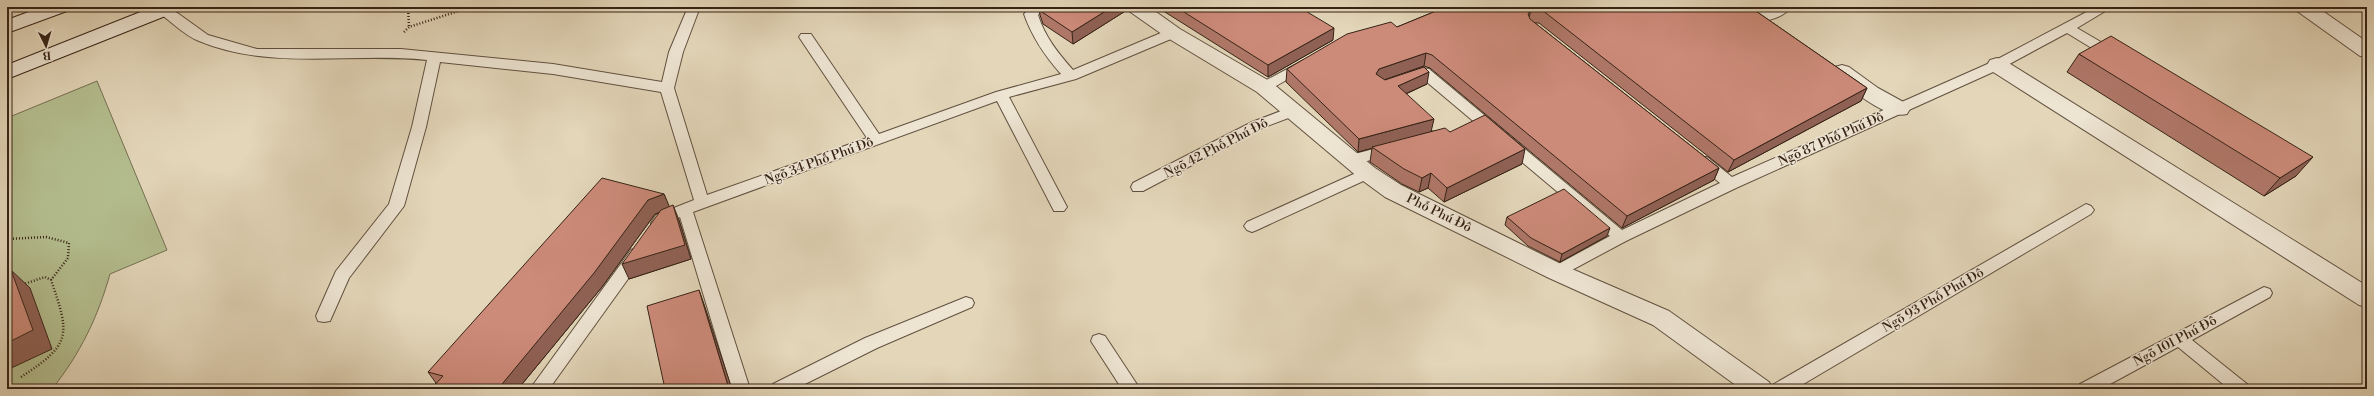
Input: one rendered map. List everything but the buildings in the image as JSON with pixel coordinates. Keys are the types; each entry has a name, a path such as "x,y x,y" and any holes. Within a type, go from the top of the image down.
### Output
{"street":[{"name":"Phố Phú Đô","path":"1136,7 1173,33 1264,87 1359,166 1393,191 1557,272 1661,318 1760,389"},
{"path":"1756,12 1780,7"},
{"path":"2304,7 2367,51"},
{"path":"7,72 168,8"},
{"path":"7,27 47,9"},
{"path":"1756,12 1781,30"},
{"path":"1826,62 1871,93 1900,109"},
{"path":"1997,65 2367,298"}],"lane":[{"path":"694,7 676,52 667,88 702,203"},
{"path":"1038,7 1031,14 1038,32 1055,59 1071,76"},
{"name":"Ngõ 87 Phố Phú Đô","path":"1557,272 1621,237 1731,184 1997,65 2106,7"},
{"path":"168,8 203,38 257,52 381,53 434,57 553,69 667,88"},
{"path":"2067,28 2127,63"},
{"name":"Ngõ 34 Phố Phú Đô","path":"539,389 661,219 1001,95 1071,76 1173,33"},
{"path":"806,37 876,141"},
{"path":"324,316 342,275 396,206 420,127 434,57"},
{"path":"1264,87 1315,58"},
{"path":"1396,82 1424,72 1621,237"},
{"path":"1001,95 1059,207"},
{"name":"Ngõ 42 Phố Phú Đô","path":"1138,187 1257,125 1294,111"},
{"path":"1252,226 1359,166 1405,146"},
{"path":"1694,154 1731,184"},
{"path":"686,209 741,389"},
{"name":"Ngõ 93 Phố Phú Đô","path":"1780,389 2086,210"},
{"name":"Ngõ 101 Phú Đô","path":"2086,389 2264,293"},
{"path":"779,389 871,343 966,303"},
{"path":"2179,339 2240,389"},
{"path":"1099,341 1131,389"}],"path":[{"path":"408,7 409,27"},
{"path":"381,53 409,27 471,7"},
{"path":"7,239 44,237 59,238 69,243 72,250 51,280"},
{"path":"21,377 44,363 64,341 66,331 62,312 51,280 45,277 22,285"}],"green space":[{"path":"97,81 167,250 110,274 100,305 87,334 71,362 52,389 7,389 7,118"}]}
